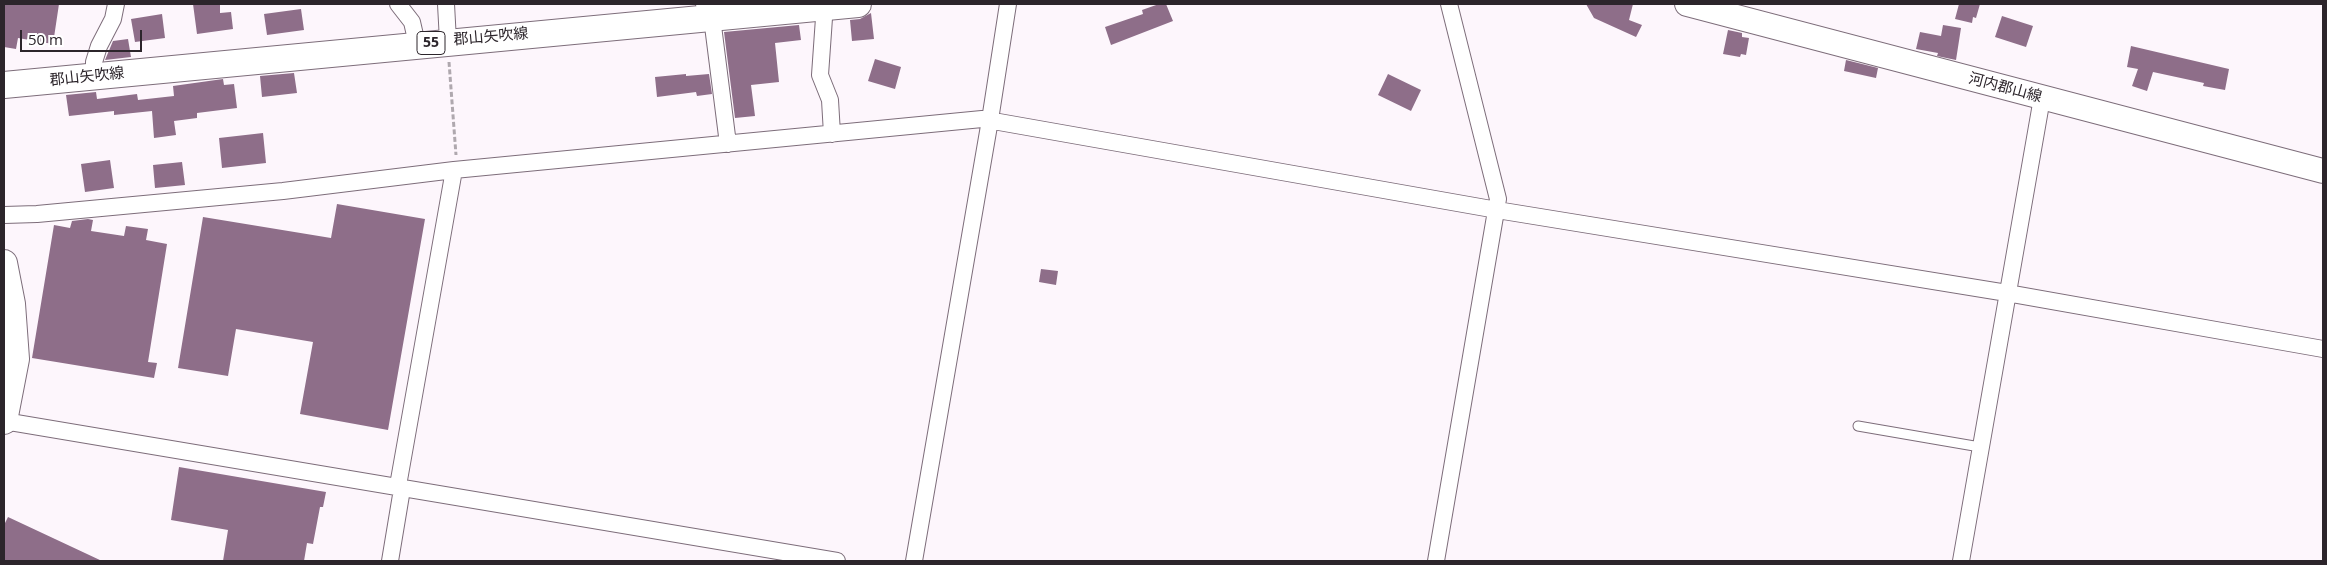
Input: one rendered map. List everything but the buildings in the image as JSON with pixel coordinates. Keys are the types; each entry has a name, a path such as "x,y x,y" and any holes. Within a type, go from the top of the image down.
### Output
{"main road":[{"name":"郡山矢吹線","path":"4,85 448,41 708,11 858,4"},
{"name":"河内郡山線","path":"1687,4 2323,171"},
{"path":"4,263 12,304 16,359 4,421"}],"street":[{"path":"94,77 94,62 99,46 113,19 116,4"},
{"path":"398,4 412,22 417,44"},
{"path":"446,4 448,41"},
{"path":"914,561 990,120 1008,4"},
{"path":"1436,561 1498,199 1449,4"},
{"path":"822,7 824,18 820,75 830,100 832,134"},
{"path":"708,11 728,144"},
{"path":"1961,561 2006,293 2042,98"},
{"path":"4,215 37,214 283,190 454,170 990,120 1497,210 2006,293 2323,349"},
{"path":"390,561 401,488 399,480 454,170"},
{"path":"4,421 837,561"}],"lane":[{"path":"1858,426 1980,446"}],"path":[{"path":"448,41 456,148 454,170"}]}
